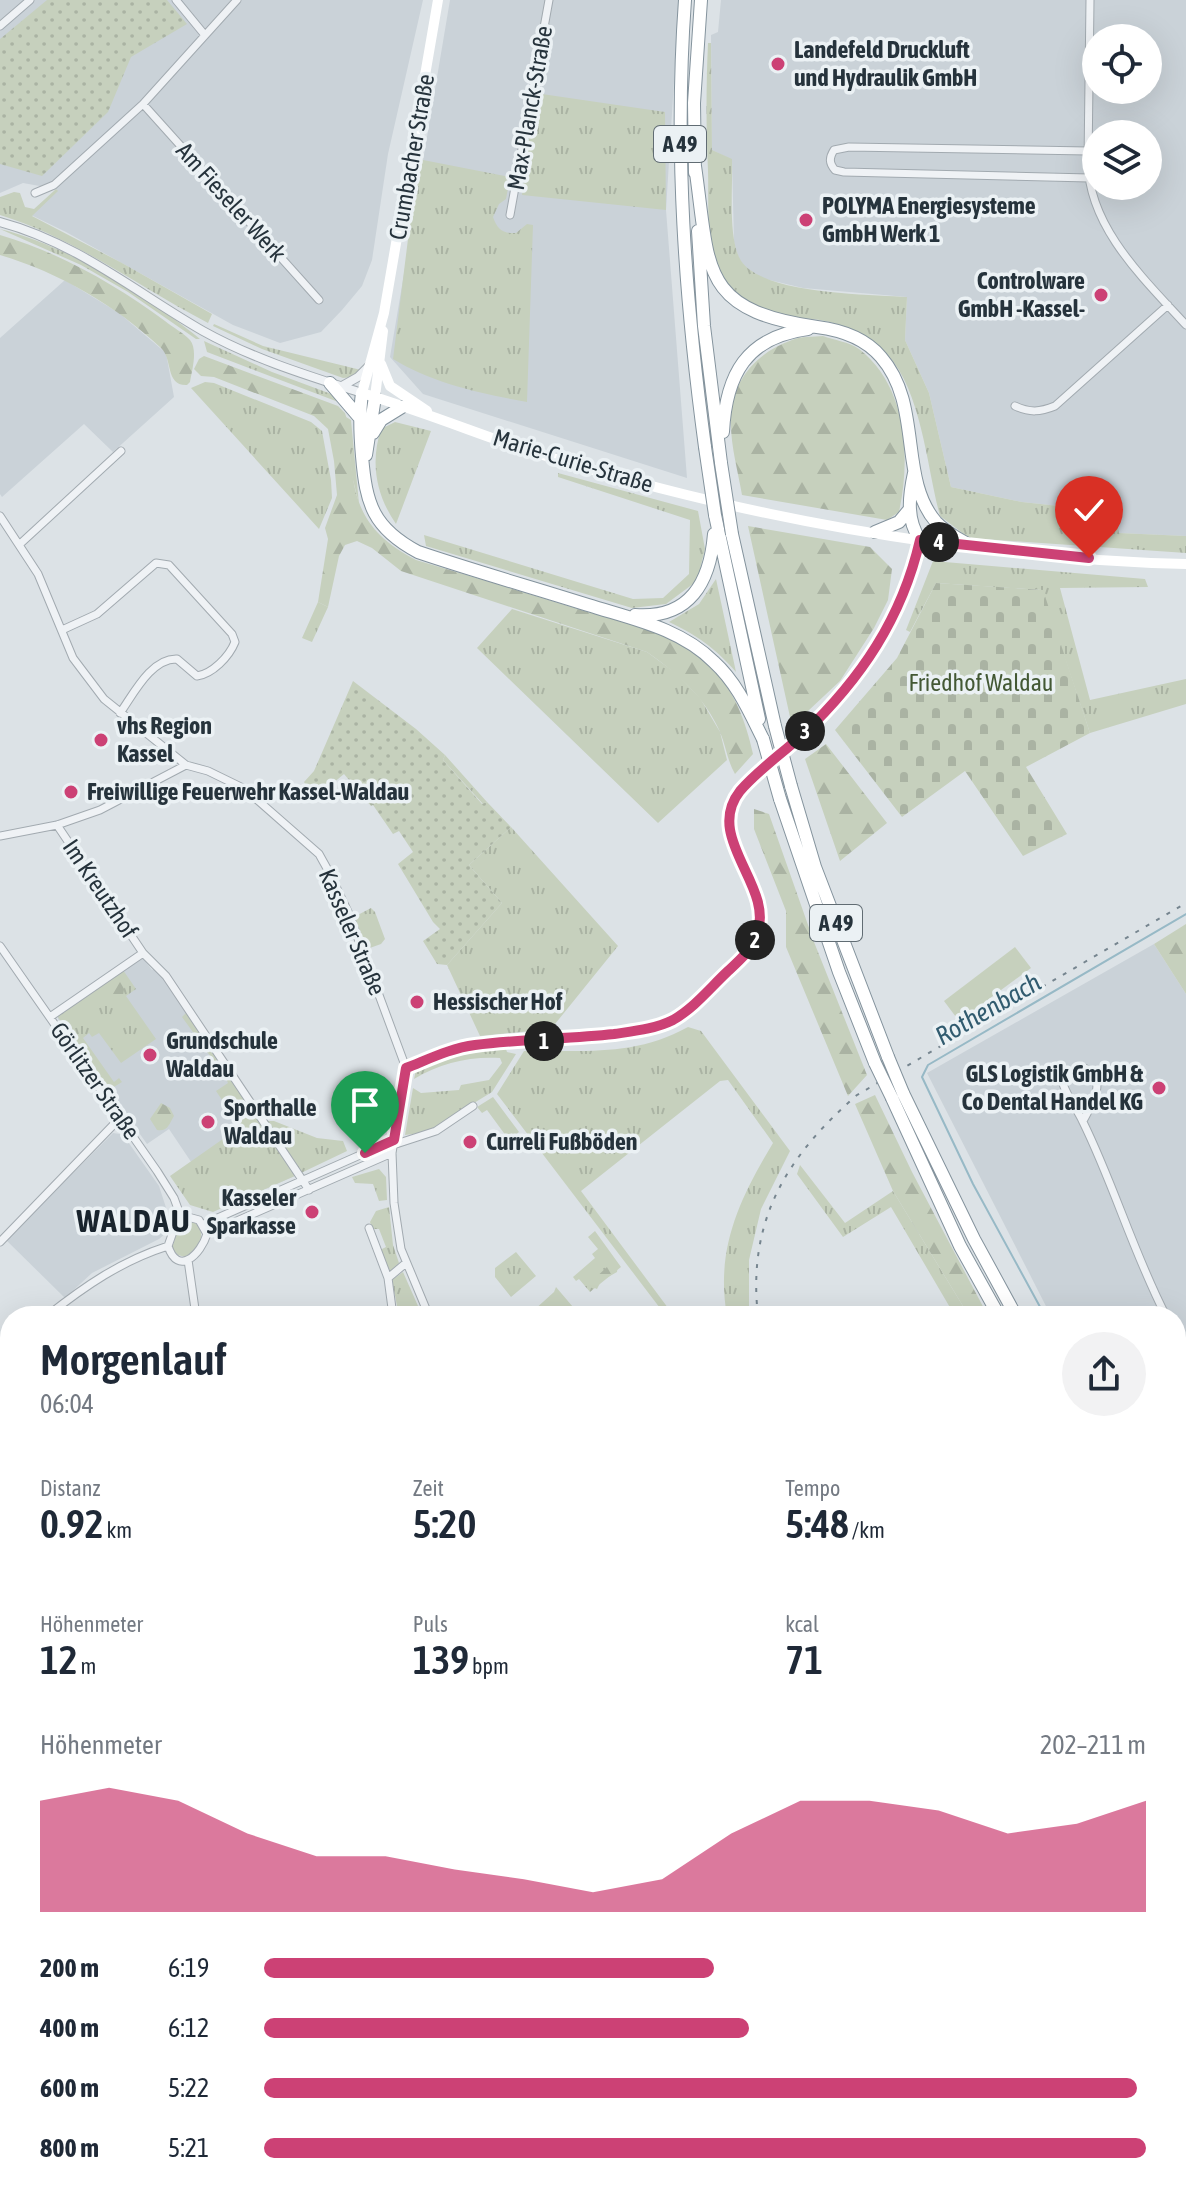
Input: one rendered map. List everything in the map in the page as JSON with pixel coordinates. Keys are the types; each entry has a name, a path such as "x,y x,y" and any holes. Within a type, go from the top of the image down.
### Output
{"highway":[{"name":"A 49","path":"685,0 680,121 686,288 716,529 763,739 780,799 839,972 875,1063 897,1096 1011,1306"},
{"name":"A 49","path":"701,0 694,103 704,326 732,534 775,726 815,867 888,1057 897,1096 960,1246 993,1306"},
{"path":"695,166 710,265 723,289 734,301 754,313 855,337 870,346 893,373 906,406 914,469 924,502 937,523 971,546"},
{"path":"721,455 726,396 742,364 772,339 791,332 823,328"},
{"path":"336,384 359,417"},
{"path":"369,395 359,417 365,490 373,512 400,542 445,561 622,614 680,637 707,655 734,684 763,739"},
{"path":"363,470 370,439 369,395"},
{"path":"370,439 381,420 402,407"},
{"path":"914,469 909,510 920,540"},
{"path":"920,540 924,502"},
{"path":"875,532 899,522 909,510"},
{"path":"622,614 646,616 662,613 690,598 703,583 708,571 716,529"}],"main road":[{"name":"Crumbacher Straße","path":"369,395 369,366 384,313 438,0"},
{"name":"Crumbacher Straße","path":"369,395 381,364 384,313"},
{"path":"381,364 390,386 443,420"},
{"name":"Marie-Curie-Straße","path":"369,395 509,444 688,495 920,540 1089,558 1186,564"}],"street":[{"path":"0,26 30,0"},
{"path":"176,0 204,34"},
{"path":"35,193 54,185 143,104 237,0"},
{"name":"Max-Planck-Straße","path":"510,215 549,0"},
{"path":"1088,120 1090,0"},
{"name":"Am Fieseler Werk","path":"143,104 319,300"},
{"path":"1082,151 841,147 834,150 830,157 830,164 835,170 844,172 1082,178"},
{"path":"1096,200 1115,241 1137,271 1186,325"},
{"name":"Marie-Curie-Straße","path":"0,222 43,237 86,259 206,333 369,395"},
{"path":"1015,406 1026,411 1042,412 1055,406 1168,305"},
{"path":"336,384 358,377 369,366"},
{"path":"20,544 121,451"},
{"name":"Kasseler Straße","path":"0,516 38,574 73,658 104,699 186,765 208,771 245,789 319,854 349,914 406,1068"},
{"path":"425,1306 406,1263 395,1219 393,1146 406,1068 445,1052 475,1045 585,1037 655,1027 684,1013 744,956 759,931 760,910 755,888 734,843 731,820 733,804 748,783 816,721 865,667 899,606 920,540"},
{"path":"62,630 97,614 156,563 169,565 232,634 235,642 231,651 205,675 197,676 177,659 164,661 141,682 120,713"},
{"path":"0,836 57,825 100,810 186,765"},
{"name":"Im Kreutzhof","path":"57,825 143,953 166,976 309,1190"},
{"name":"Görlitzer Straße","path":"0,946 157,1171 174,1198 182,1220"},
{"name":"Im Kreutzhof","path":"50,1017 143,953"},
{"path":"1083,1121 1098,1087 1093,1072 1082,1067 1070,1072 1063,1084 1083,1121 1143,1270 1161,1306"},
{"path":"204,1224 304,1181 436,1131 473,1106"},
{"path":"0,1242 120,1118"},
{"path":"168,1246 177,1260 188,1260 199,1251 207,1234 309,1190 393,1146"},
{"path":"168,1246 174,1229 182,1220 193,1217 204,1224 207,1234"},
{"path":"369,1228 388,1278 392,1306"},
{"path":"60,1306 127,1261 168,1246"},
{"path":"188,1260 195,1306"},
{"path":"388,1278 406,1263"}],"shaded area":[{"path":"0,0 423,0 388,154 372,260 362,286 321,332 280,343 233,325 31,215 56,189 23,183 0,193"},
{"path":"450,0 679,0 666,210 687,478 423,394 390,357"},
{"path":"721,0 1186,0 1186,536 1119,533 1115,512 1022,502 951,487 929,393 905,340 907,297 803,288 765,279 748,270 739,259 734,242 732,160 712,150 711,35 718,32"},
{"path":"65,280 119,313 166,353 174,397 113,452 84,424 2,497 0,338"},
{"path":"1154,944 1186,994 1186,1306 1046,1306 927,1073"},
{"name":"Grundschule Waldau","path":"142,957 152,970 157,967 297,1175 222,1208 169,1129 147,1144 58,1019 60,1013"},
{"path":"113,1133 126,1139 159,1186 171,1223 159,1239 92,1273 65,1298 6,1240"}],"green space":[{"path":"47,0 167,0 187,24 131,57 108,112 42,176 0,164 0,39"},
{"path":"708,43 711,43 712,150 732,159 732,223 739,257 750,270 790,286 907,297 905,340 929,393 951,487 1022,502 1115,512 1119,533 1186,536 1186,553 969,538 940,516 916,410 909,389 888,355 867,338 842,326 778,316 755,307 735,293 720,273 712,248 709,222"},
{"path":"535,93 665,112 666,210 522,195"},
{"path":"418,159 510,177 506,199 499,204 493,217 499,228 507,233 516,233 527,224 533,225 527,402 441,381 393,359"},
{"path":"56,189 58,191 32,216 212,314 208,323 81,250 0,215 0,197 20,193 25,207 34,209"},
{"path":"0,229 53,247 106,274 200,339 81,265"},
{"path":"0,235 86,271 185,335 194,349 190,382 187,385 175,381 161,348 106,304 44,271 0,255"},
{"path":"214,324 263,346 361,370 353,377 343,378 262,349"},
{"path":"823,336 859,349 875,364 896,402 902,424 905,469 899,512 887,520 742,495 731,428 732,405 741,380 757,360 779,345 799,338"},
{"path":"204,341 272,372 334,395 341,403 207,352"},
{"path":"204,356 338,406 345,413 348,423 355,486 367,519 379,534 416,560 644,628 681,644 697,655 720,677 733,697 753,754 735,774 714,719 679,677 647,652 401,571 372,548 357,541 345,545 339,556 328,607 318,602 328,539 325,528 337,495 328,429 314,416 214,377 201,376 194,369"},
{"path":"205,382 311,422 322,431 332,498 319,529 191,388"},
{"path":"346,417 351,420 359,504 352,476"},
{"path":"395,422 431,431 396,524 384,502 376,466 381,429"},
{"path":"558,473 698,511 705,549 697,581 666,604 632,608 426,546 424,535 633,599 663,598 689,574 690,520 558,477"},
{"path":"748,526 870,547 892,569 888,600 874,628 840,681 792,726"},
{"path":"933,561 1145,579 1148,587 1060,588 1090,700 1186,679 1186,704 1090,733 1042,590 936,583 910,632 906,630"},
{"path":"716,579 736,672 706,643 669,622 699,604"},
{"name":"Friedhof Waldau","path":"936,583 1043,590 1090,733 1026,767 1067,834 1023,856 965,771 902,817 835,730 897,658"},
{"path":"318,602 328,607 312,642 302,638"},
{"path":"512,609 647,652 677,674 700,698 720,732 727,760 658,823 477,648"},
{"path":"353,681 445,755 443,760 482,804 487,802 511,827 469,865 502,903 447,965 437,964 423,941 440,929 398,864 413,852 399,831 393,834 373,805 344,774 314,799 304,782 314,771"},
{"path":"826,744 887,823 840,861 805,759"},
{"path":"445,755 487,802 483,804 443,760"},
{"path":"754,809 769,814 814,942 867,1075 848,1096 786,947 786,911 754,829"},
{"path":"511,827 618,946 551,1029 480,1036 447,965 502,903 469,865"},
{"path":"371,908 385,939 381,944 367,949 354,917"},
{"path":"1186,924 1186,994 1154,944"},
{"path":"1015,947 1031,968 959,1021 944,1001"},
{"path":"157,967 297,1175 213,1212 190,1205 170,1176 240,1127 216,1091 228,1083 223,1071 182,1017 186,1013"},
{"path":"123,970 136,989 126,996 156,1039 121,1063 99,1033 92,1037 89,1033 83,1038 114,1082 119,1078 122,1082 109,1090 57,1016"},
{"path":"117,979 125,984 123,995 134,1013 128,1017 96,995 107,983"},
{"path":"688,1027 701,1031 790,1151 761,1209 749,1260 749,1306 726,1306 724,1268 741,1204 773,1143 728,1080 720,1081 581,1191 667,1306 658,1306 497,1094 524,1051 608,1050 668,1037"},
{"path":"476,1049 506,1049 516,1054 492,1092 433,1128 405,1135 413,1088 421,1093 459,1090 461,1085 489,1080 502,1063 500,1058 467,1060 445,1065 414,1079 416,1070"},
{"path":"875,1095 983,1306 963,1306 893,1191 855,1104"},
{"path":"493,1097 519,1132 509,1140 487,1110 482,1113 477,1107"},
{"path":"161,1103 170,1108 174,1116 168,1127 157,1130 150,1119"},
{"path":"267,1121 317,1138 343,1141 347,1151 301,1173"},
{"path":"800,1165 845,1223 893,1191 963,1306 949,1306 891,1207 843,1237 797,1174"},
{"path":"379,1169 386,1177 387,1200 379,1201 373,1184 355,1183 352,1177"},
{"path":"389,1207 393,1245 399,1263 390,1271 380,1250 386,1247 379,1229 372,1229 370,1222 376,1211"},
{"path":"194,1222 201,1231 200,1241 185,1257 178,1255 172,1248 176,1235 187,1223"},
{"path":"595,1231 621,1267 590,1292 579,1279 576,1281 573,1277 595,1258 592,1254 598,1249 588,1237"},
{"path":"516,1252 536,1276 511,1297 495,1277 495,1268"},
{"path":"610,1254 618,1264 617,1272 601,1281 597,1289 592,1287 590,1283 608,1266 607,1256"},
{"path":"403,1272 418,1306 397,1306 392,1280"},
{"path":"556,1287 572,1306 539,1306"}],"waterway":[{"name":"Rothenbach","path":"1040,1306 973,1184 922,1077 928,1065 1186,914"}],"railway":[{"path":"757,1306 759,1250 777,1192 792,1166 832,1118 857,1095 1186,903"}],"place":[{"name":"Landefeld Druckluft und Hydraulik GmbH","path":"778,64"},
{"name":"POLYMA Energiesysteme GmbH Werk 1","path":"806,220"},
{"name":"Controlware GmbH -Kassel-","path":"1101,295"},
{"name":"vhs Region Kassel","path":"101,740"},
{"name":"Freiwillige Feuerwehr Kassel-Waldau","path":"71,792"},
{"name":"Hessischer Hof","path":"417,1002"},
{"name":"Grundschule Waldau","path":"150,1055"},
{"name":"GLS Logistik GmbH & Co Dental Handel KG","path":"1159,1088"},
{"name":"Sporthalle Waldau","path":"208,1122"},
{"name":"Curreli Fußböden","path":"470,1142"},
{"name":"Kasseler Sparkasse","path":"312,1212"}],"district":[{"name":"WALDAU","path":"134,1221"}],"route":[{"path":"365,1153 394,1140 406,1068 445,1052 475,1045 585,1037 665,1024 691,1007 744,956 759,931 760,910 755,888 734,843 731,828 733,804 748,783 816,721 865,667 899,606 920,540 1089,558"}]}
